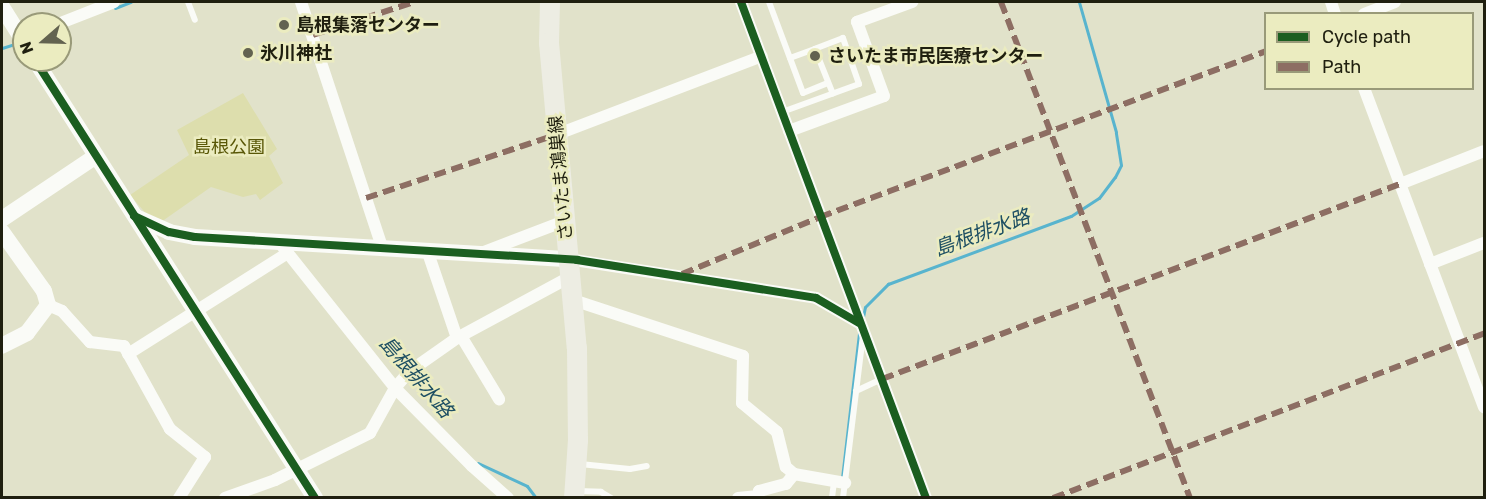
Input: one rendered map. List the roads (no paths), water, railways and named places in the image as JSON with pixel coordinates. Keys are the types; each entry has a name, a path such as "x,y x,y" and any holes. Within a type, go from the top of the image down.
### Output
{"main road":[{"name":"さいたま鴻巣線","path":"550,2 549,43 573,300 577,464 574,494"}],"street":[{"path":"72,18 114,2"},
{"path":"302,2 382,247"},
{"path":"741,2 926,498"},
{"path":"789,131 884,96 857,22 912,2"},
{"path":"1369,12 1395,2"},
{"path":"2,7 12,22"},
{"path":"558,134 762,56"},
{"path":"43,72 315,498"},
{"path":"1365,90 1485,407"},
{"path":"1400,184 1485,152"},
{"path":"2,219 96,156"},
{"path":"134,216 169,232 284,247 382,247 481,254 569,268 816,298 861,328"},
{"path":"481,254 566,221"},
{"path":"2,232 44,291 48,305"},
{"path":"1430,264 1485,243"},
{"path":"128,354 195,311 284,247"},
{"path":"284,247 398,384 508,498"},
{"path":"427,250 459,337 499,399"},
{"path":"225,498 297,469 370,433 398,384 459,337 569,268"},
{"path":"573,300 743,356 742,403 777,432 786,467 794,474 839,482"},
{"path":"2,346 27,333 48,305"},
{"path":"48,305 62,311 90,342 112,342 124,346 170,429 205,457 179,498"},
{"path":"738,498 758,496 759,491 786,484 794,474"}],"lane":[{"path":"188,2 195,20"},
{"path":"769,2 803,93 828,83"},
{"path":"782,112 859,84 843,38 790,58"},
{"path":"815,49 833,94"},
{"path":"832,498 839,482 856,391 861,328"},
{"path":"856,391 882,379"},
{"path":"577,464 630,469 646,466"},
{"path":"839,482 843,498"},
{"path":"574,494 602,492 611,498"}],"waterway":[{"path":"115,8 131,2"},
{"name":"島根排水路","path":"863,317 865,307 888,284 1071,216 1099,198 1115,177 1121,165 1116,132 1079,2"},
{"path":"2,48 12,45"},
{"name":"島根排水路","path":"842,478 859,333"},
{"name":"島根排水路","path":"478,463 527,486 536,498"}],"place":[{"name":"島根集落センター","path":"284,25"},
{"name":"氷川神社","path":"248,53"},
{"name":"さいたま市民医療センター","path":"815,56"}],"park label":[{"name":"島根公園","path":"229,147"}]}
